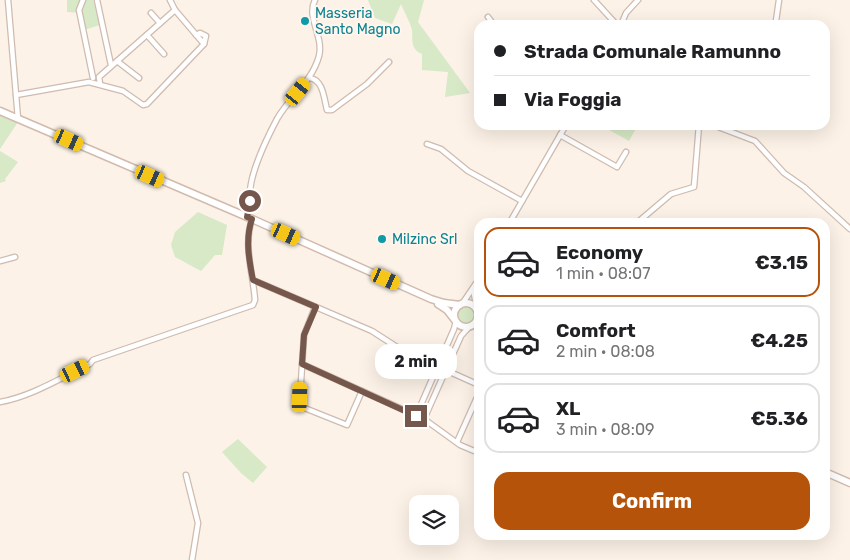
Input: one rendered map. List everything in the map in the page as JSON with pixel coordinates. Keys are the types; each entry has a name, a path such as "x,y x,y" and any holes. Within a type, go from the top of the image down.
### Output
{"main road":[{"path":"0,111 250,218 430,299 444,303 470,304 474,307"},
{"path":"430,299 447,310 462,326 474,325"},
{"path":"456,321 454,313 461,304"},
{"path":"830,474 850,483"}],"street":[{"path":"8,0 18,119"},
{"path":"83,0 79,10 91,80"},
{"path":"97,0 111,65"},
{"path":"91,80 122,91 143,105 147,104 204,44 175,10 170,0"},
{"path":"0,402 13,400 83,368 93,360 255,303 248,244 252,181 260,155 278,117 314,71 320,53 320,42 312,11 315,0"},
{"path":"594,0 614,20"},
{"path":"622,20 638,0"},
{"path":"776,20 779,0"},
{"path":"16,95 99,77 175,10"},
{"path":"151,13 160,23"},
{"path":"147,35 164,54"},
{"path":"117,61 139,78"},
{"path":"310,78 316,79 319,83 327,110 332,110 367,84 389,62"},
{"path":"99,77 100,84"},
{"path":"512,218 563,130"},
{"path":"643,218 672,194 694,187 699,130"},
{"path":"726,130 755,141 784,173 804,187 850,229"},
{"path":"560,135 617,167 626,152"},
{"path":"427,144 441,149 468,171 522,201"},
{"path":"0,261 15,257"},
{"path":"253,280 372,331 403,351 474,383"},
{"path":"461,304 474,286"},
{"path":"316,307 304,335 300,397 302,407 346,425 362,391"},
{"path":"416,416 456,321"},
{"path":"424,419 461,336 474,325"},
{"path":"302,364 424,419 457,442 474,450"},
{"path":"457,442 474,404"},
{"path":"186,474 198,523 192,560"}],"green space":[{"path":"67,0 93,0 100,25 84,30 81,13 67,12"},
{"path":"368,0 424,0 418,22 470,93 445,97 448,72 422,70 422,54 414,47 412,30 401,4 392,24 375,18"},
{"path":"0,114 18,122 0,149"},
{"path":"609,130 635,130 629,141"},
{"path":"0,151 18,162 5,179 6,181 0,183"},
{"path":"198,212 227,225 222,255 215,255 201,271 175,257 171,245 175,232"},
{"path":"463,307 469,307 474,312 472,321 463,323 458,318 458,312"},
{"path":"238,439 267,467 253,483 222,452"}],"place":[{"name":"Masseria Santo Magno","path":"305,21"},
{"name":"Milzinc Srl","path":"382,239"}],"route":[{"path":"250,201 247,217 252,219 248,244 253,280 316,307 304,335 302,364 416,416"}]}
